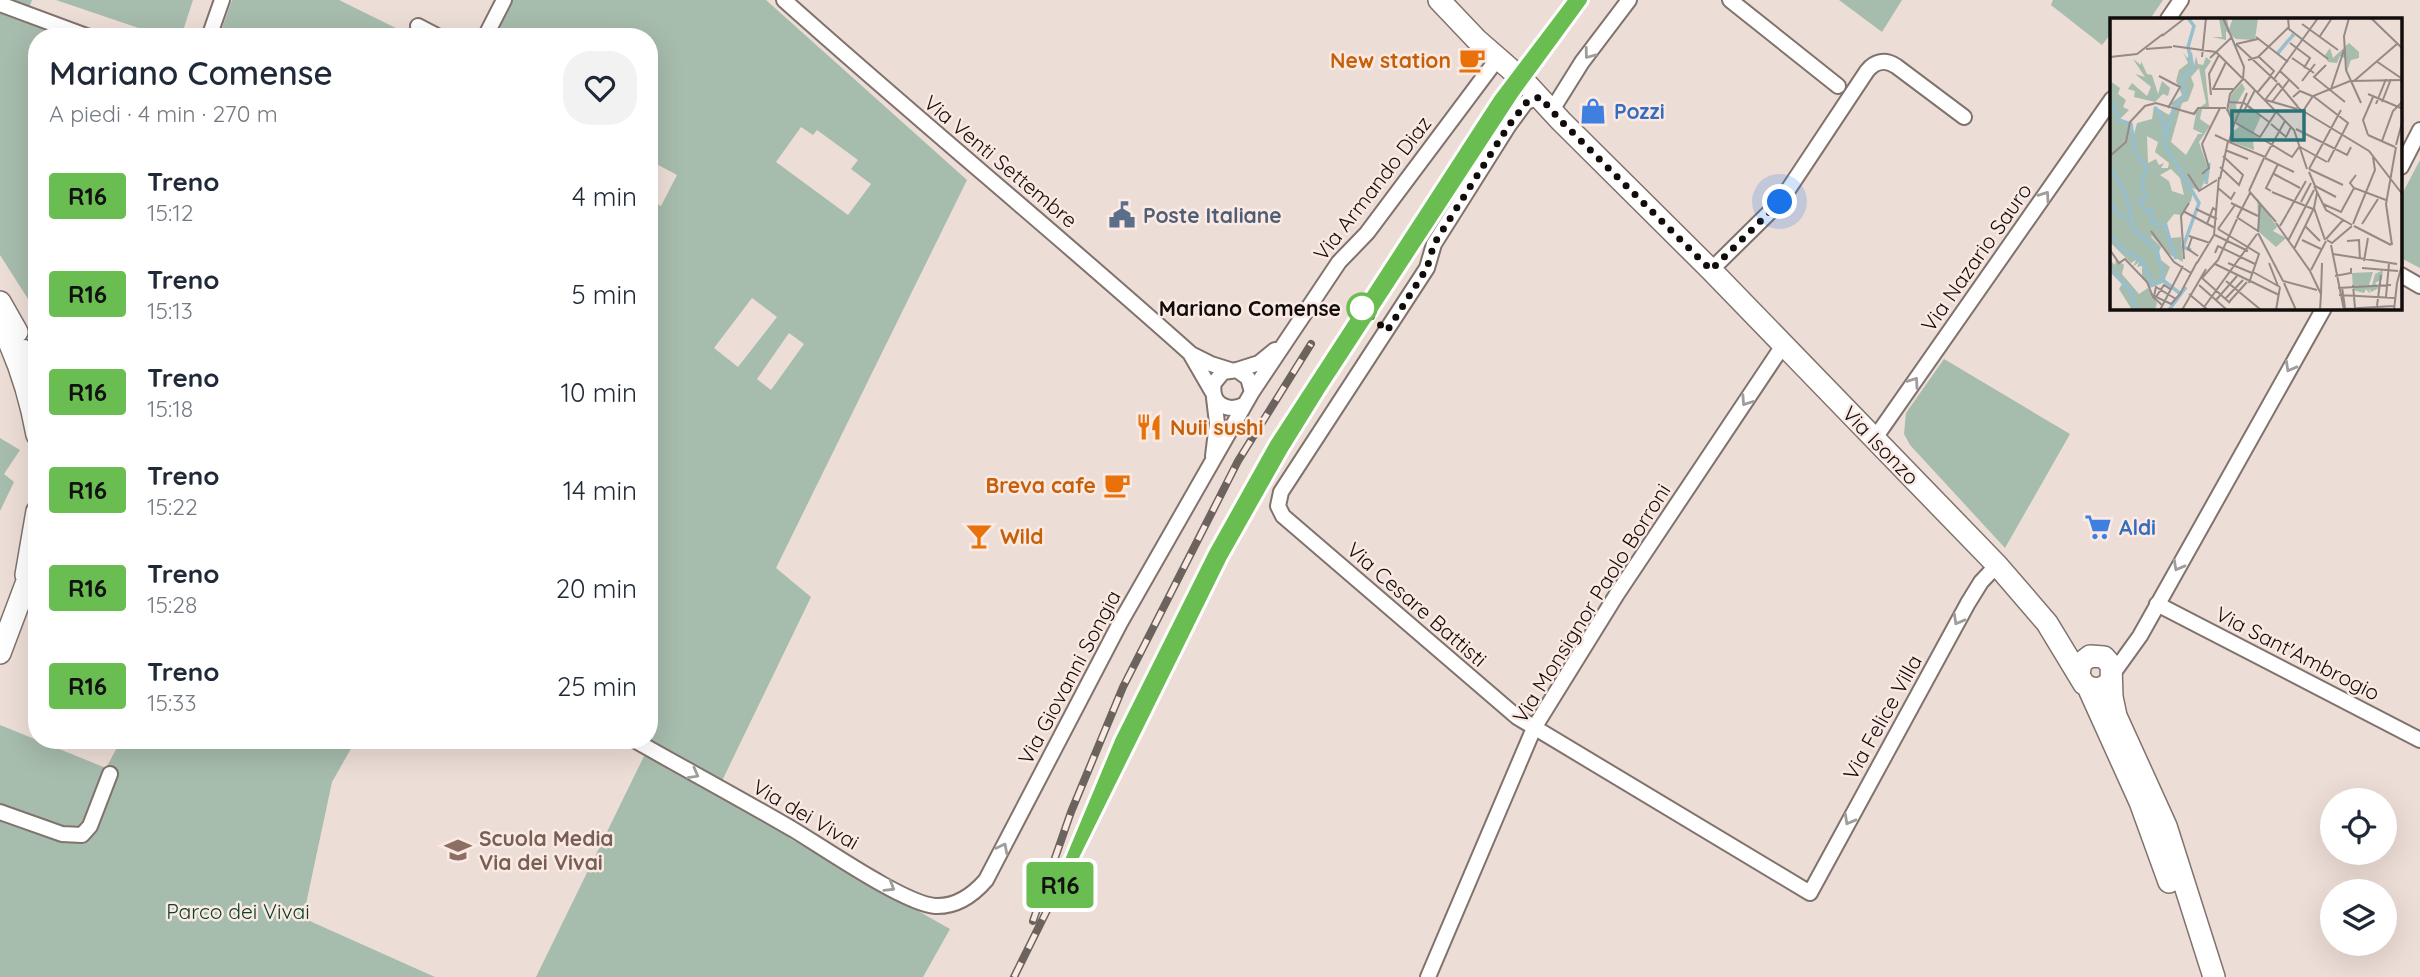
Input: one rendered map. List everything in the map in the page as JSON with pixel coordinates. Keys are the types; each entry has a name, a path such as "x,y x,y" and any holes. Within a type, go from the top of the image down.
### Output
{"street":[{"path":"212,28 222,0"},
{"path":"490,28 504,0"},
{"name":"Via Venti Settembre","path":"784,0 1191,354 1211,365 1233,370"},
{"name":"Via Isonzo","path":"1439,0 1546,103 1784,344 1997,565 2089,668 2164,866 2200,977"},
{"path":"1546,103 1582,62 1629,0"},
{"path":"1730,0 1838,86"},
{"path":"2169,18 2181,0"},
{"path":"0,4 65,28"},
{"path":"418,26 422,28"},
{"name":"Via Armando Diaz","path":"1252,392 1344,256 1367,233 1498,58"},
{"path":"1711,270 1780,202 1867,71 1875,64 1886,61 1892,63 1965,117"},
{"name":"Via Cesare Battisti","path":"1546,103 1527,102 1509,125 1434,244 1427,268 1281,492 1278,506 1288,521 1512,714 1810,893"},
{"name":"Via Nazario Sauro","path":"1875,438 2110,102"},
{"path":"2402,165 2420,130"},
{"path":"2402,276 2420,286"},
{"path":"0,302 28,351"},
{"path":"2140,636 2089,668 2099,689 2108,684 2140,636 2323,310"},
{"path":"0,323 20,368 28,396"},
{"name":"Via Monsignor Paolo Borroni","path":"1428,977 1534,728 1617,594 1784,344"},
{"name":"Via Armando Diaz","path":"1233,370 1259,363 1282,345"},
{"name":"Via Venti Settembre","path":"1191,354 1214,396"},
{"path":"1233,370 1248,378 1252,392 1244,405 1228,409 1214,396 1213,383 1217,376 1233,370"},
{"name":"Via Giovanni Songia","path":"1211,467 1217,423 1214,396"},
{"name":"Via Giovanni Songia","path":"962,901 986,880 1120,623 1244,405"},
{"name":"Via Felice Villa","path":"1810,893 1968,603 1981,582 1997,565"},
{"path":"26,584 28,571"},
{"path":"0,653 28,580"},
{"name":"Via Sant'Ambrogio","path":"2157,604 2420,740"},
{"path":"2112,677 2112,702 2116,716 2166,827 2214,977"},
{"name":"Via dei Vivai","path":"650,749 793,829 909,899 937,906 962,901"},
{"path":"0,812 68,835 82,835 90,826 110,774"}],"green space":[{"path":"0,0 32,0 25,19 50,28 28,28 28,299 0,255"},
{"path":"56,0 193,0 184,28 138,28"},
{"path":"232,0 339,0 396,28 222,28"},
{"path":"513,0 766,0 967,180 776,568 811,597 719,787 793,829 789,838 950,929 923,977 536,977 645,749 658,749 658,204 661,206 677,175 658,165 658,28 498,28","holes":["801,127 813,135 817,130 858,160 851,169 871,184 848,215 776,162","752,298 777,317 738,367 714,348","789,333 804,344 771,390 757,379"]},
{"path":"1839,0 1902,0 1882,32"},
{"path":"2053,0 2163,0 2151,18 2110,18 2110,36 2102,45 2051,5"},
{"path":"2420,160 2420,268 2402,259 2402,194"},
{"path":"1944,359 2070,434 2005,548 1910,445 1904,434 1906,413"},
{"path":"0,438 20,450 4,474 14,482 0,511"},
{"name":"Parco dei Vivai","path":"0,725 28,736 28,749 59,749 106,768 116,749 351,749 332,782 303,918 435,977 0,977"}],"railway":[{"path":"1014,977 1222,557 1283,449 1506,106 1545,48 1582,0"},
{"path":"1033,921 1071,812 1123,687 1238,461 1311,344"}],"train":[{"name":"R16","path":"1574,0 1499,99 1275,444 1214,553 1120,741 1059,887 1222,557 1283,449 1514,93 1582,0"}],"place":[{"name":"New station","path":"1472,60"},
{"name":"Pozzi","path":"1593,111"},
{"name":"Poste Italiane","path":"1122,215"},
{"name":"Mariano Comense","path":"1362,308"},
{"name":"Nuii sushi","path":"1149,427"},
{"name":"Breva cafe","path":"1117,485"},
{"name":"Aldi","path":"2098,527"},
{"name":"Wild","path":"979,536"},
{"name":"Scuola Media Via dei Vivai","path":"458,850"}],"route":[{"path":"1362,308 1387,331 1427,268 1434,244 1509,125 1527,102 1540,97 1711,270 1780,202"}]}
